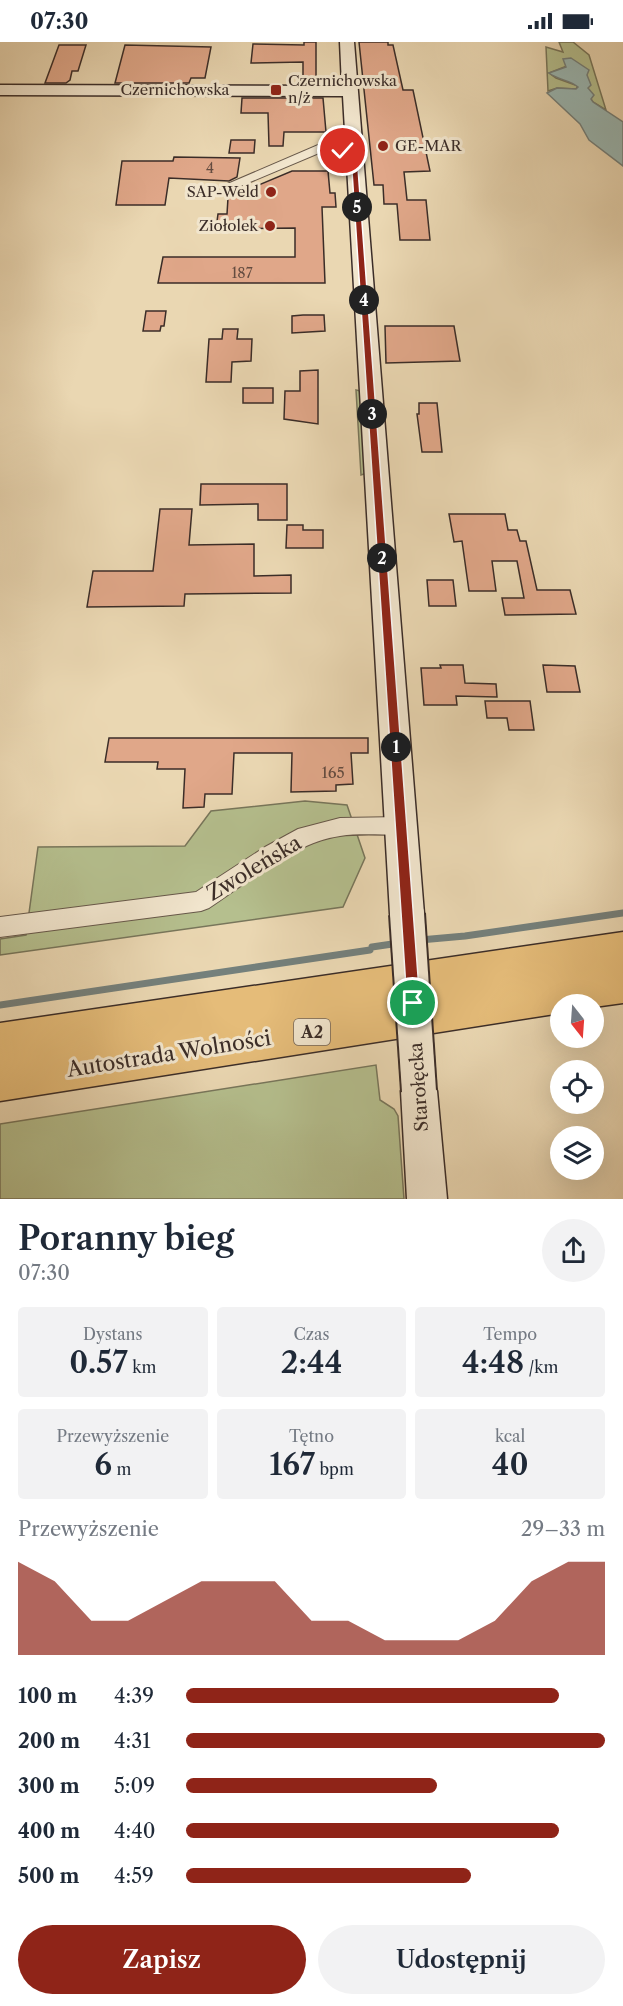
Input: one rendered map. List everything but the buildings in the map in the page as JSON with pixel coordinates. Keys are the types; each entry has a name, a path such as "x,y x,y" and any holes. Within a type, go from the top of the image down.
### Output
{"highway":[{"name":"Autostrada Wolności","path":"0,1043 623,950"},
{"name":"Autostrada Wolności","path":"0,1080 623,984"}],"street":[{"name":"Starołęcka","path":"347,42 427,1199"},
{"name":"Czernichowska","path":"0,90 351,91"},
{"path":"231,185 312,150 353,145"},
{"path":"312,150 343,151 353,145"},
{"name":"Zwoleńska","path":"0,927 201,901 273,854 306,836 340,827 401,826"}],"green space":[{"path":"559,42 573,42 589,55 606,110 593,102 567,66 549,73 578,86 576,89 557,88 548,91 546,47 563,52"},
{"path":"356,390 361,391 367,473 361,475"},
{"path":"305,801 347,805 365,858 343,907 0,955 0,939 26,935 38,847 185,846 211,811"},
{"path":"376,1065 380,1100 394,1109 398,1116 404,1199 0,1199 0,1124"}],"water":[{"path":"571,58 589,70 587,75 591,85 588,88 594,95 591,99 593,102 623,122 623,166 589,140 580,124 547,93 557,88 576,89 578,87 549,73 566,67 563,59"}],"waterway":[{"path":"420,940 465,936 623,913"},
{"path":"372,947 399,943"},
{"path":"0,1005 370,950"}],"place":[{"name":"Czernichowska n/ż","path":"276,90"},
{"name":"GE-MAR","path":"383,146"},
{"name":"SAP-Weld","path":"271,192"},
{"name":"Ziołolek","path":"270,226"}],"route":[{"path":"343,151 354,155 413,1003"}]}
